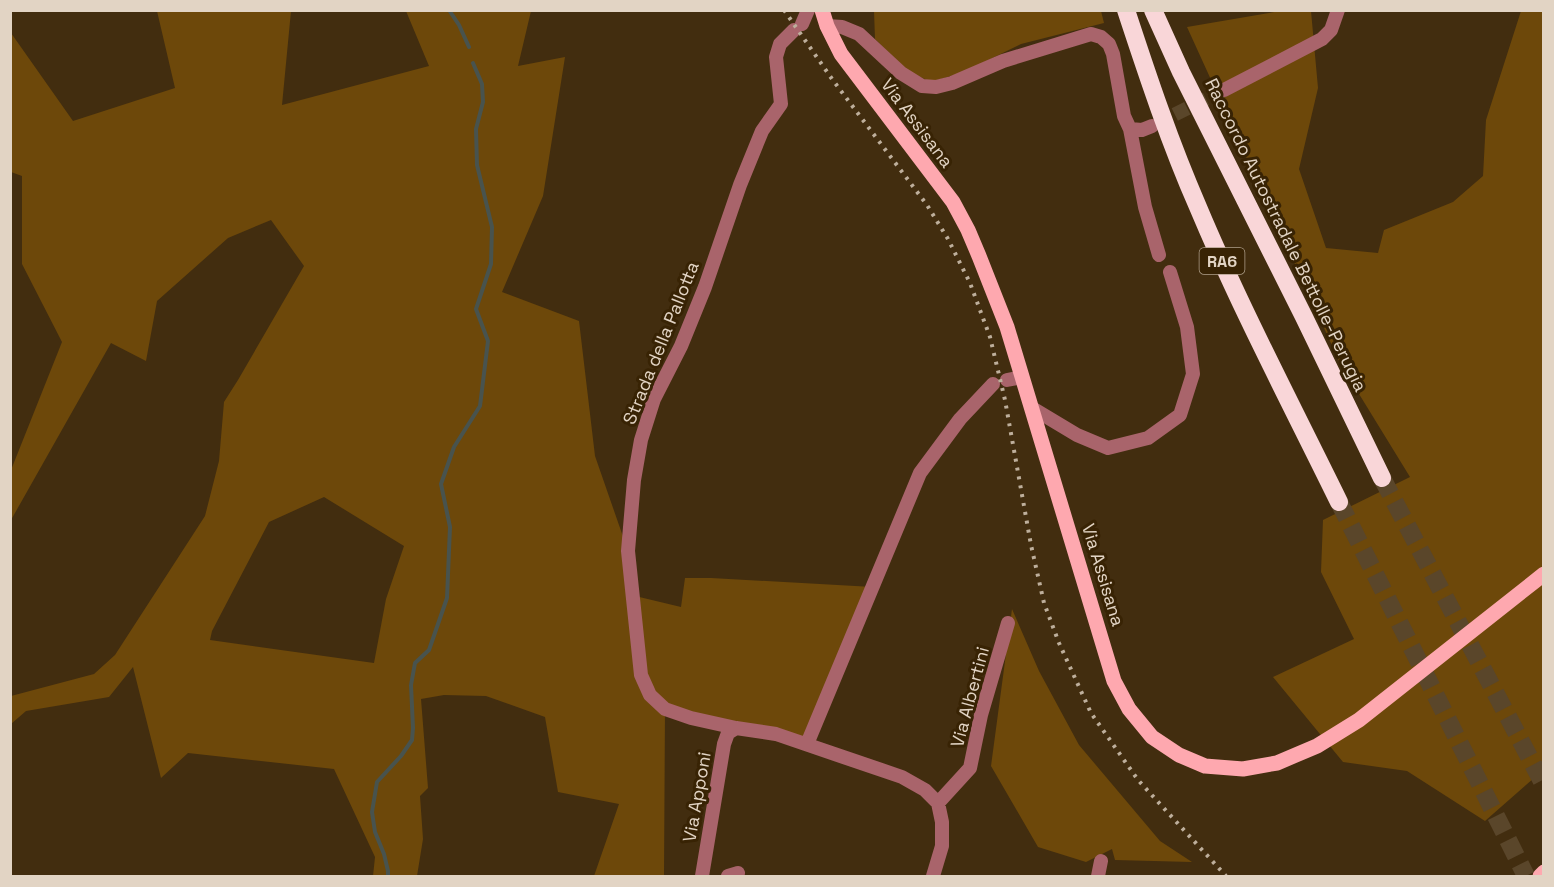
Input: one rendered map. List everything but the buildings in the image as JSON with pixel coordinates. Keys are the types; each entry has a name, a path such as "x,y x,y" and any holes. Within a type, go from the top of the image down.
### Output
{"highway":[{"path":"1116,10 1157,121"},
{"name":"RA6","path":"1126,10 1157,121 1231,282 1339,502"},
{"name":"Raccordo Autostradale Bettolle-Perugia","path":"1153,10 1181,72 1382,478"},
{"path":"1167,10 1191,68 1262,214 1277,262"}],"main road":[{"name":"Via Assisana","path":"822,10 841,54 953,202 980,256 1007,327 1114,681 1129,709 1152,737 1179,755 1205,766 1243,769 1277,763 1317,746 1359,720 1544,574"},
{"path":"1540,876 1544,872"}],"street":[{"name":"Strada della Pallotta","path":"808,10 798,27 780,44 776,57 781,104 762,131 740,185 705,287 681,346 654,399 641,440 634,480 628,551 641,675 650,695 665,709 691,718 776,734 807,744 902,777 925,790 938,803"},
{"path":"1224,90 1322,39 1331,30 1338,10"},
{"path":"827,26 842,27 859,34 901,73 922,86 936,87 952,83 1003,61 1091,34 1101,37 1109,44 1113,54 1124,116 1130,129 1145,207 1159,255"},
{"path":"1130,129 1142,130 1157,121"},
{"path":"1032,408 1077,435 1108,448 1148,438 1179,415 1192,374 1187,327 1170,272"},
{"path":"807,744 920,473 960,419 1000,382 1022,377"},
{"name":"Via Albertini","path":"938,803 970,768 981,715 1008,623"},
{"name":"Via Apponi","path":"702,876 724,744 728,733 736,728"},
{"path":"933,876 942,846 942,822 938,803"},
{"path":"1098,876 1101,861"}],"shaded area":[{"path":"157,11 291,11 282,105 429,66 406,11 531,11 518,66 565,57 543,196 502,292 579,321 595,456 628,551 631,595 681,607 685,578 873,587 807,744 665,709 664,876 594,876 619,804 558,792 545,717 486,696 444,695 421,699 428,788 420,796 423,839 417,876 373,876 375,857 334,769 188,753 161,778 133,667 109,697 26,711 11,724 11,696 94,674 115,655 205,516 219,461 224,402 304,266 271,220 228,238 157,301 146,361 111,343 11,520 11,470 62,342 22,264 22,176 11,172 11,33 73,121 175,88","holes":["324,497 404,546 386,599 374,663 210,640 212,631 269,522"]},
{"path":"874,11 1101,11 1104,23 1021,44 964,72 931,82 908,71 875,39"},
{"path":"1280,11 1311,11 1318,88 1299,169 1326,248 1378,253 1384,230 1453,202 1483,176 1486,120 1521,11 1543,11 1543,770 1485,821 1407,771 1343,762 1273,677 1354,639 1321,572 1323,520 1410,477 1340,363 1187,27"},
{"path":"1012,609 1039,671 1079,745 1160,841 1192,862 1115,860 1112,849 1086,862 1038,847 991,766"}],"waterway":[{"path":"449,10 469,47"},
{"path":"388,876 384,854 375,832 372,812 377,782 412,740 411,685 415,663 429,650 447,598 450,527 441,484 454,447 480,406 488,341 476,309 491,264 492,227 477,165 476,129 483,102 482,84 473,63"}],"tunnel":[{"path":"1156,124 1224,90"},
{"path":"1382,478 1544,785"},
{"path":"1339,502 1526,876"}],"railway":[{"path":"784,10 832,79 927,205 948,239 970,283 990,337 1005,400 1031,545 1044,603 1059,643 1091,713 1138,780 1226,876"}]}
